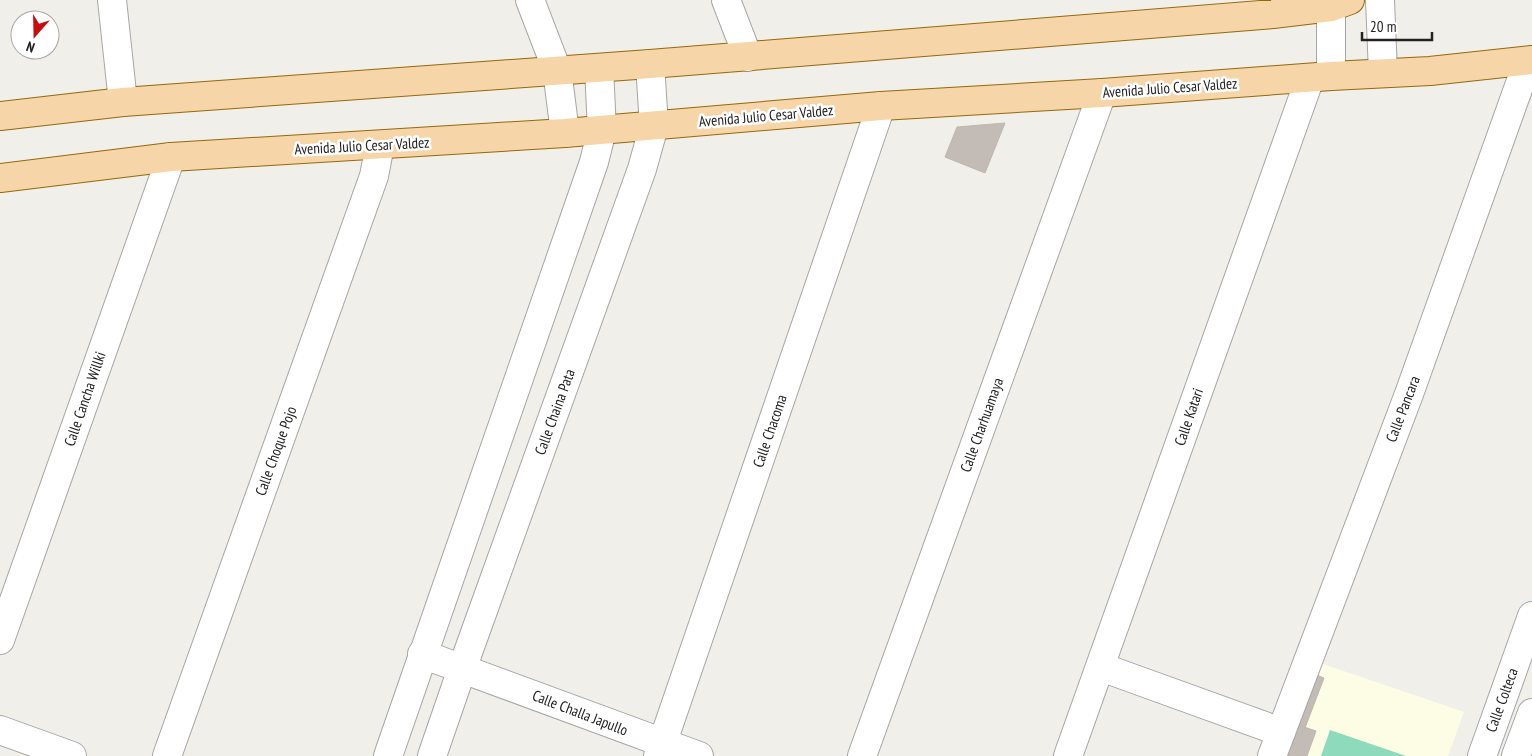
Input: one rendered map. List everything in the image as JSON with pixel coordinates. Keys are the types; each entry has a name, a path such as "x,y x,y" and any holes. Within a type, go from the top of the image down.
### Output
{"main road":[{"path":"0,116 123,102 748,57 1272,14 1337,2"},
{"name":"Avenida Julio Cesar Valdez","path":"0,178 171,157 565,133 881,106 1430,71 1530,61"}],"street":[{"path":"112,0 123,102"},
{"path":"530,0 557,70 565,133"},
{"path":"726,0 748,57"},
{"path":"1380,0 1383,73"},
{"name":"Calle Katari","path":"1068,756 1321,77 1337,2"},
{"name":"Calle Pancara","path":"1276,744 1409,394 1530,61"},
{"name":"Calle Chaina Pata","path":"432,756 639,178 654,126 650,64"},
{"path":"388,756 594,162 602,130 599,68"},
{"name":"Calle Charhuamaya","path":"862,756 1102,93"},
{"name":"Calle Chacoma","path":"660,750 881,106"},
{"name":"Calle Choque Pojo","path":"172,755 374,176 380,145"},
{"name":"Calle Cancha Willki","path":"0,640 171,157"},
{"name":"Calle Colteca","path":"1482,756 1531,623"},
{"name":"Calle Challa Japullo","path":"422,654 462,668 660,750 699,756"},
{"path":"1101,667 1276,744"},
{"path":"1516,756 1532,713"},
{"path":"0,730 72,756"}],"shaded area":[{"path":"1317,662 1464,712 1448,756 1281,756"}],"green space":[{"path":"1330,730 1406,756 1321,756"}],"building":[{"path":"1005,123 985,173 945,157 957,127"},
{"path":"1312,673 1324,678 1305,728 1292,723"},
{"path":"1292,723 1316,731 1307,756 1281,756"}]}
